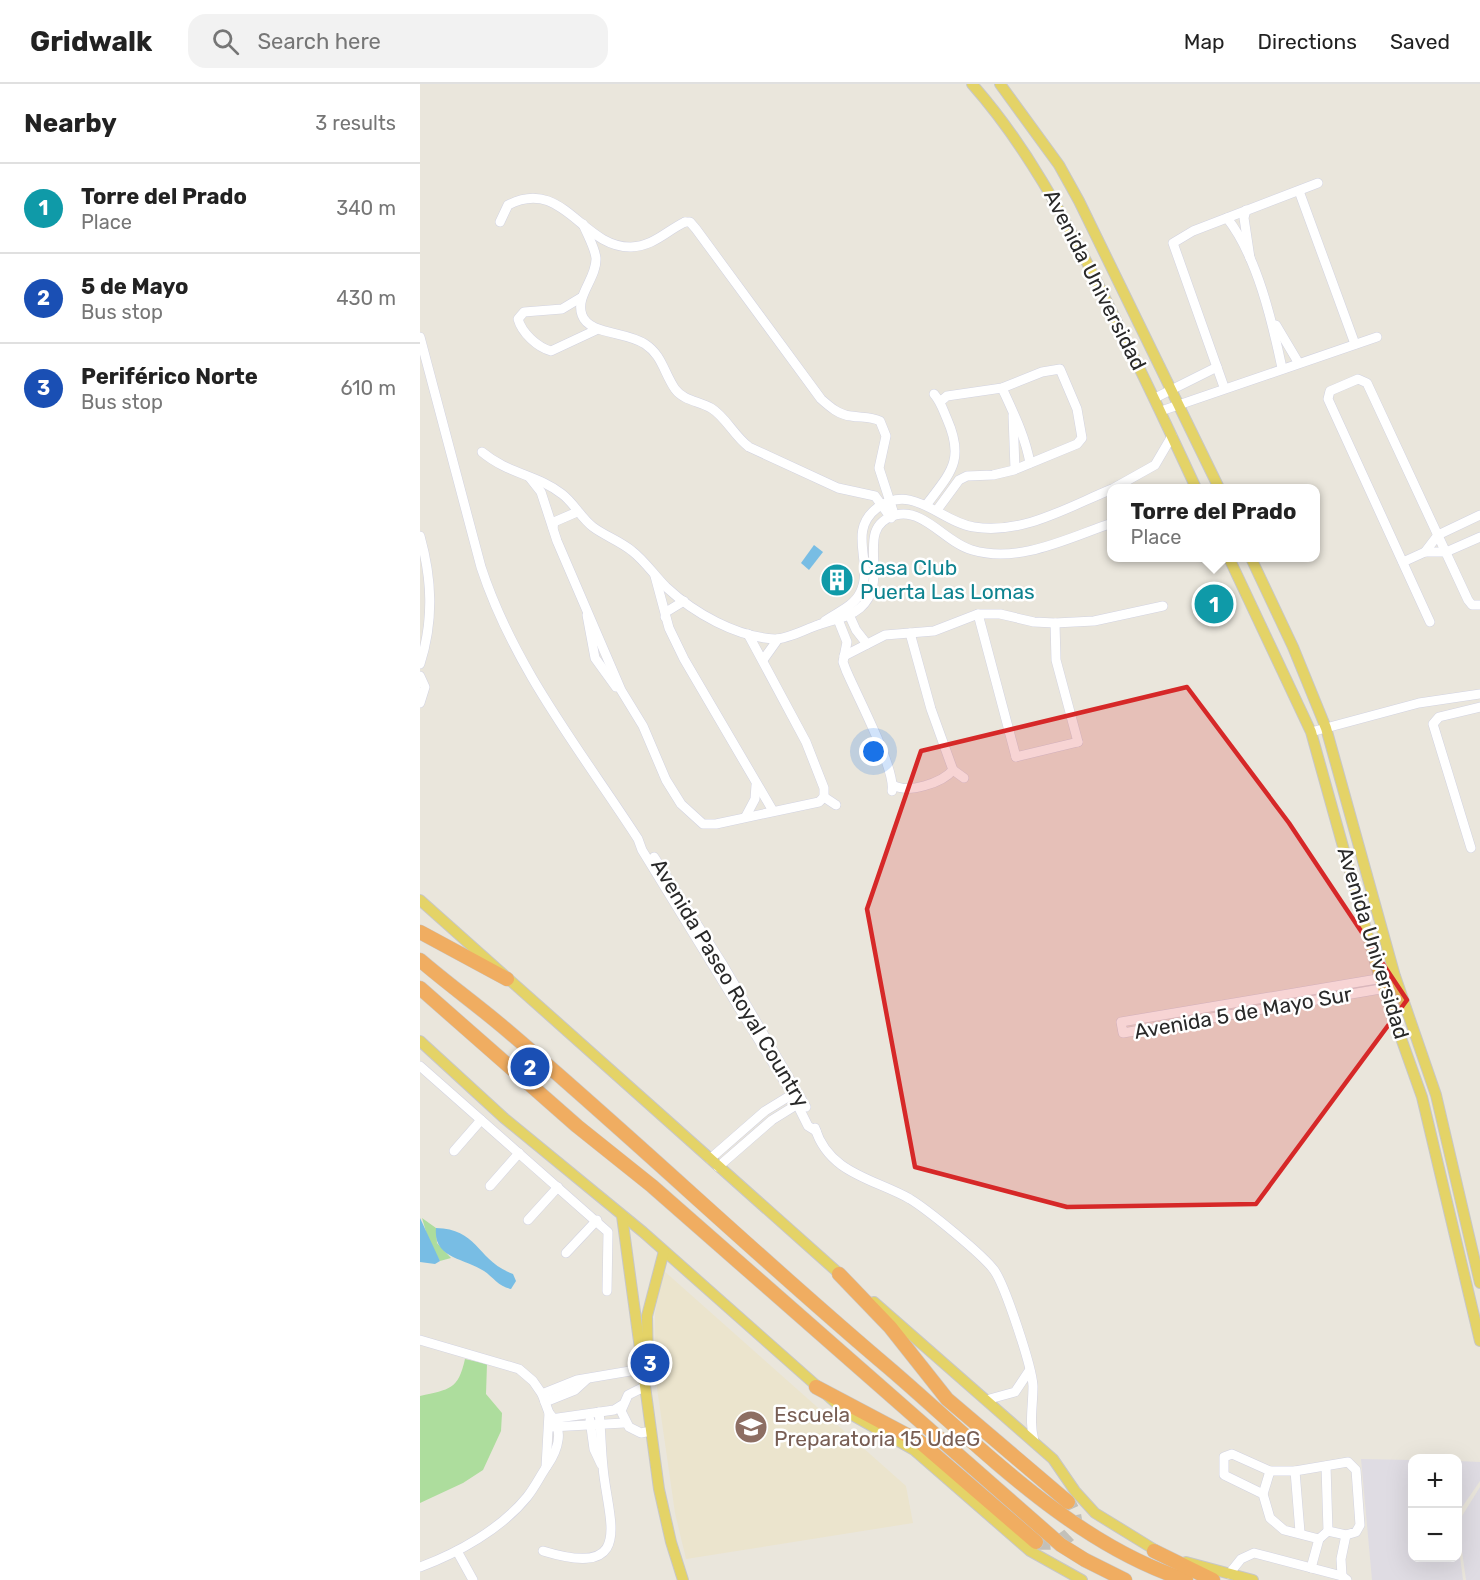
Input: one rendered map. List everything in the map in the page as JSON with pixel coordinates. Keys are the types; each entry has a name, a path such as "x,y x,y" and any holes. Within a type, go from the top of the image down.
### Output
{"highway":[{"path":"420,932 507,979"},
{"path":"420,960 516,1038 829,1318 1058,1512 1107,1546 1136,1561 1186,1580"},
{"path":"420,988 425,995 577,1126 652,1186 1061,1545 1125,1580"},
{"path":"839,1274 890,1327 947,1399 1068,1502"},
{"path":"816,1387 920,1442 1036,1542"},
{"path":"1154,1551 1213,1580"}],"main road":[{"name":"Avenida Universidad","path":"972,84 1041,176 1155,398 1194,484"},
{"name":"Avenida Universidad","path":"1000,84 1059,165 1217,484"},
{"name":"Avenida Universidad","path":"1230,562 1311,732 1382,984 1422,1096 1480,1341"},
{"name":"Avenida Universidad","path":"1253,562 1293,647 1326,728 1396,981 1436,1095 1480,1284"},
{"path":"420,900 839,1274 1034,1441 1053,1459 1075,1491 1095,1513 1154,1551 1253,1580"},
{"path":"420,1041 504,1118 664,1251 845,1411 914,1450 1030,1551 1082,1580"},
{"path":"622,1216 659,1489 675,1560 683,1578"},
{"path":"664,1251 647,1316 648,1365 664,1484 683,1578"}],"street":[{"path":"1224,387 1173,243 1193,231 1318,183"},
{"path":"1299,191 1355,344"},
{"path":"500,222 508,205 527,198 538,198 565,209 613,245"},
{"path":"1246,210 1244,218 1250,258"},
{"path":"684,222 686,211"},
{"path":"1227,218 1250,258 1272,318 1282,368"},
{"path":"596,330 582,315 580,302 592,279 596,258 605,248 613,245 632,247 647,244 659,239 684,222 690,222 821,399 835,411 848,416 872,417 880,421 886,436 879,468 886,503 893,516"},
{"path":"583,224 596,258"},
{"path":"584,295 562,309 524,312 518,319 520,328 537,344 551,351 596,330 625,334 647,345 664,365 675,389 682,396 718,412 737,438 749,447 838,488 875,495 886,503"},
{"path":"1272,318 1298,362"},
{"name":"Avenida Paseo Royal Country","path":"420,337 453,471 493,603 511,640 550,707 670,886 795,1092 827,1150 842,1165 871,1183 916,1204 993,1269 1009,1300 1033,1385 1030,1418 1034,1441"},
{"path":"1161,411 1224,387 1377,337"},
{"path":"1155,398 1217,367"},
{"path":"927,504 949,475 957,456 956,442 938,398 1002,388 1042,372 1059,369 1070,387 1081,424 1082,438 1077,444 1015,469 993,475 967,476 959,480 938,510"},
{"path":"1430,622 1328,399 1330,391 1358,379 1366,383 1468,600 1472,605 1480,605"},
{"path":"1189,381 1197,398"},
{"path":"1002,388 1013,415 1021,426 1030,464"},
{"path":"1013,415 1015,469"},
{"path":"1122,484 1155,465 1172,436"},
{"path":"482,452 502,467 529,477 564,495 592,527 630,549 684,601 708,617 748,634 778,639 848,611 859,609 872,593 876,570 872,540 880,526 893,516 914,515 953,541 972,550 1015,554 1107,525"},
{"path":"949,475 959,480"},
{"path":"529,477 541,492 553,528 586,607 630,706 643,726 674,794 693,817 703,824 819,802 824,797 824,788 806,742 748,634"},
{"path":"848,611 860,594 863,584 862,529 868,517 886,503 905,499 927,504 962,523 996,531 1016,527 1107,491"},
{"path":"553,528 554,522 560,517 577,512"},
{"path":"1425,552 1438,535 1480,515"},
{"path":"953,541 962,523"},
{"path":"420,536 428,571 430,613 428,636 420,664"},
{"path":"1403,562 1425,552 1446,552 1480,537"},
{"path":"654,573 665,617 693,676 728,730 773,811"},
{"path":"665,617 666,612 684,601"},
{"path":"844,656 885,635 934,631 978,614 1000,614 1034,622 1056,623 1094,621 1163,606"},
{"path":"848,611 856,630 867,644"},
{"path":"978,614 1016,759 1081,745 1056,660 1056,623"},
{"path":"837,617 847,642 844,656 846,670 887,765 893,788 906,789 946,776 953,770"},
{"path":"910,633 931,710 953,770 964,778"},
{"path":"763,660 778,639"},
{"path":"420,676 425,687 420,703"},
{"path":"1311,732 1419,703 1480,694"},
{"path":"1471,848 1433,724 1439,717 1480,707"},
{"path":"746,816 755,799 756,784"},
{"path":"824,797 836,805"},
{"name":"Avenida 5 de Mayo Sur","path":"1382,984 1121,1023 1124,1033 1382,984 1396,981"},
{"path":"420,1066 608,1232 607,1291"},
{"path":"710,1159 765,1111 795,1092"},
{"path":"718,1167 772,1120 800,1102"},
{"path":"765,1111 772,1120"},
{"path":"454,1151 481,1120"},
{"path":"490,1186 519,1153"},
{"path":"528,1220 558,1187"},
{"path":"566,1253 597,1220"},
{"path":"420,1340 519,1369 533,1381 544,1398 551,1421 556,1454 538,1483 516,1509 457,1551 420,1568"},
{"path":"544,1398 562,1385 642,1370"},
{"path":"986,1400 1016,1392 1029,1371"},
{"path":"551,1421 614,1410 622,1405 628,1395 644,1387"},
{"path":"622,1405 624,1423"},
{"path":"543,1551 558,1559 583,1566 599,1562 606,1556 611,1546 613,1526 594,1412"},
{"path":"551,1421 624,1423 634,1431 651,1431"},
{"path":"1263,1494 1226,1478 1222,1469 1224,1457 1232,1454 1270,1471 1295,1470 1348,1462 1356,1470 1360,1525 1356,1532 1346,1535 1328,1531"},
{"path":"1326,1466 1328,1531"},
{"path":"1295,1470 1300,1533"},
{"path":"1270,1471 1263,1494 1270,1518 1284,1530 1319,1539"},
{"path":"1311,1568 1319,1539 1328,1531"},
{"path":"1229,1574 1241,1559 1254,1553 1344,1578 1341,1559 1346,1535"},
{"path":"457,1551 473,1580"}],"highlighted area":[{"path":"1187,687 1289,823 1407,1000 1256,1204 1067,1207 915,1167 867,909 921,751"}],"shaded area":[{"name":"Escuela Preparatoria 15 UdeG","path":"663,1270 906,1486 913,1523 686,1559 675,1513 654,1367 655,1314"},
{"path":"1361,1459 1408,1460 1408,1562 1461,1562 1463,1580 1372,1580"},
{"path":"1462,1461 1480,1462 1480,1481 1462,1507"},
{"path":"1480,1487 1480,1580 1466,1580 1462,1551 1462,1516"}],"green space":[{"path":"422,1218 436,1228 437,1243 451,1258 440,1261 429,1242"},
{"path":"465,1359 487,1364 486,1394 502,1413 501,1431 483,1470 463,1483 420,1503 420,1396 439,1392 456,1382"}],"water":[{"path":"814,545 823,552 809,570 801,563"},
{"path":"420,1218 440,1261 435,1264 420,1262"},
{"path":"436,1228 450,1230 470,1239 491,1261 513,1274 516,1281 511,1289 500,1284 487,1273 445,1252 436,1238"}],"tunnel":[{"path":"1036,1542 1055,1542 1070,1534 1075,1521 1068,1502"}],"place":[{"name":"Casa Club Puerta Las Lomas","path":"837,580"},
{"name":"Torre del Prado","path":"1214,604"},
{"name":"5 de Mayo","path":"530,1067"},
{"name":"Periférico Norte","path":"650,1363"},
{"name":"Escuela Preparatoria 15 UdeG","path":"751,1427"}]}
